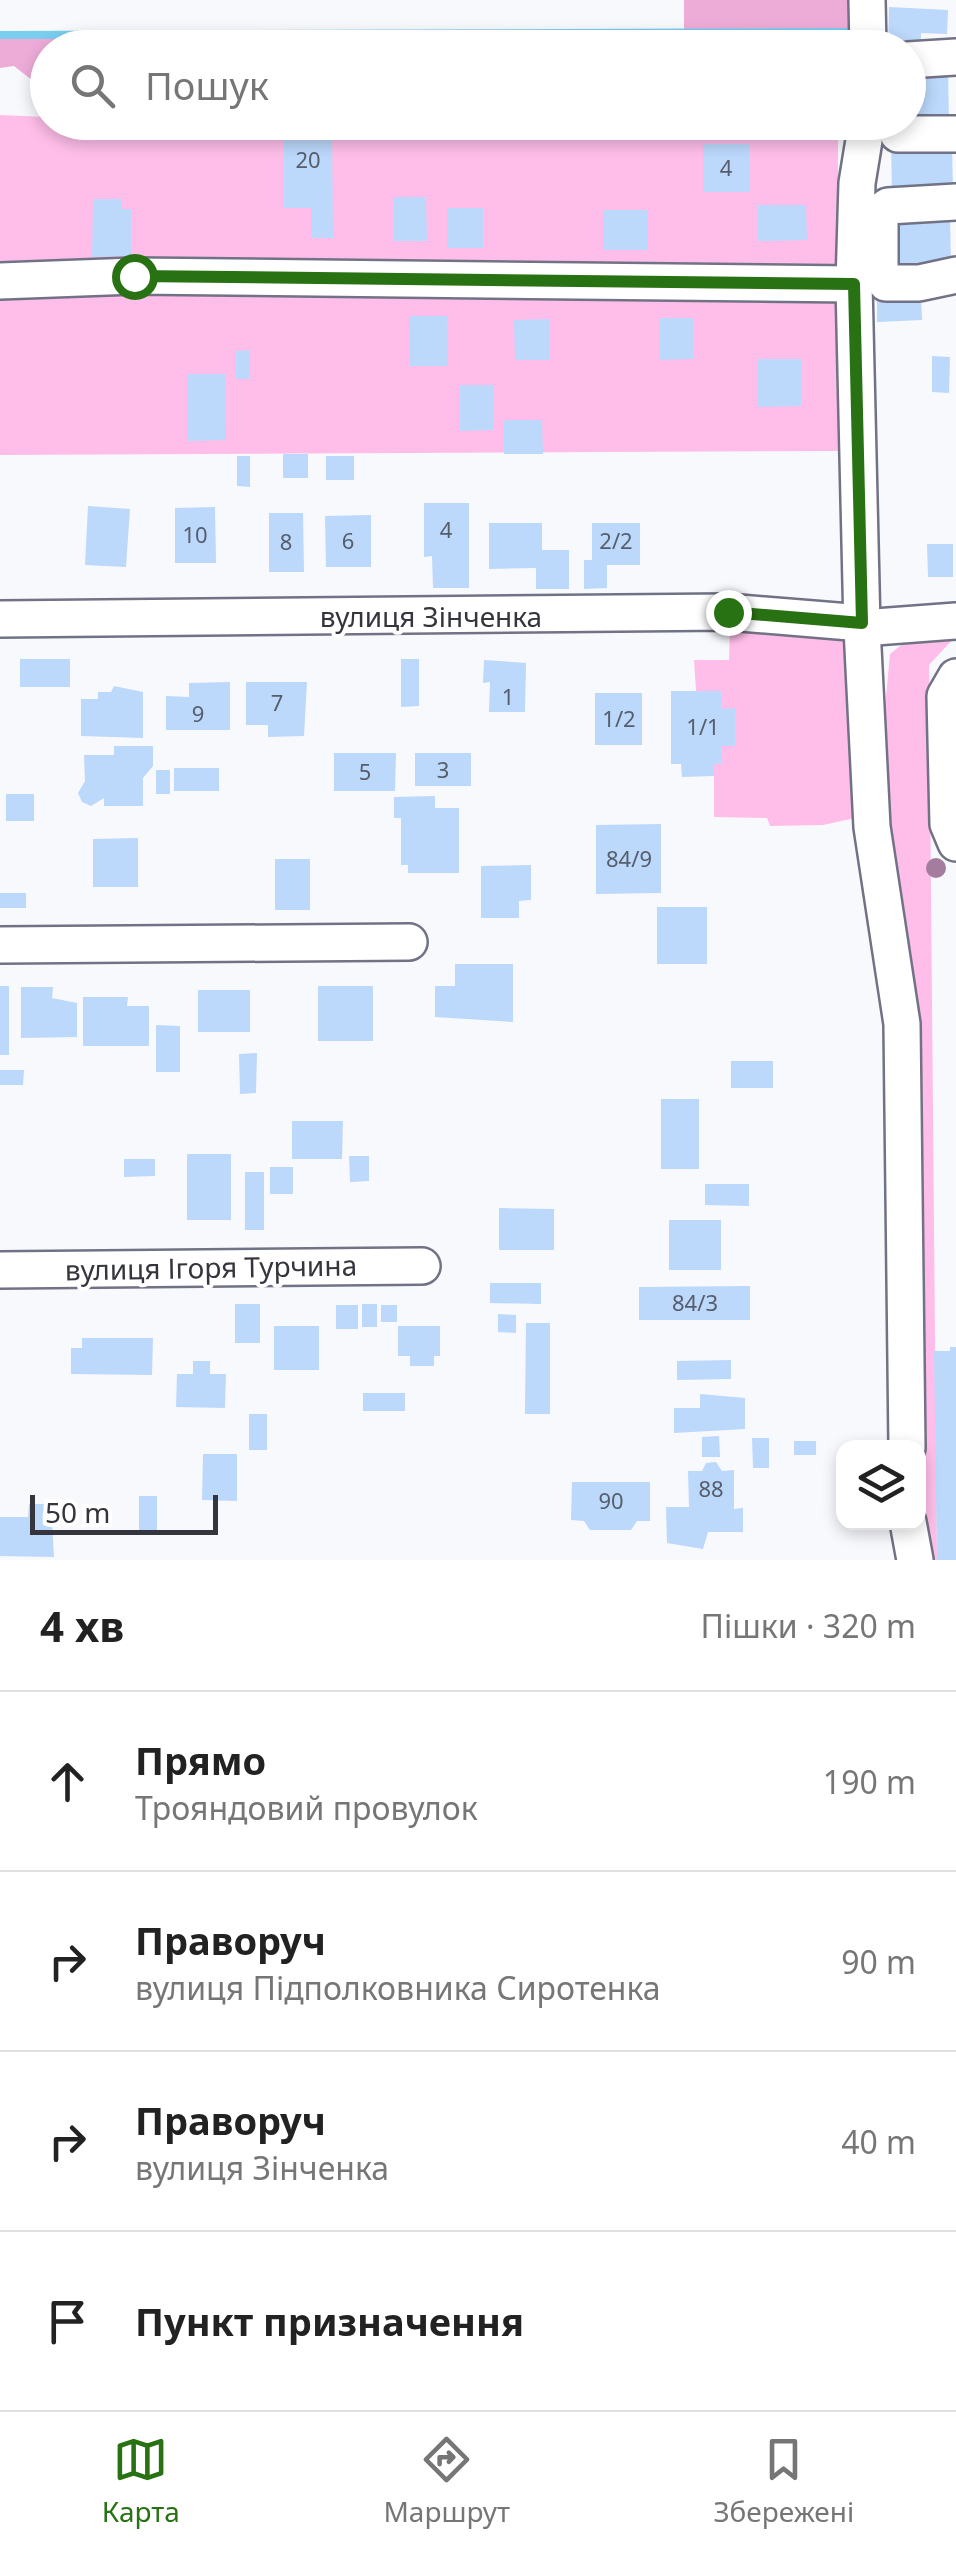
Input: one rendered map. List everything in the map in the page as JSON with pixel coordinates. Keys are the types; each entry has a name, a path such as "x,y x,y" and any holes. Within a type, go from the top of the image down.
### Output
{"street":[{"path":"868,0 868,30"},
{"path":"926,59 956,57"},
{"path":"926,132 956,134"},
{"path":"876,140 856,182 854,284 862,626 872,827 902,1024 907,1440"},
{"path":"956,202 888,206 880,212 880,276 886,283 919,283 956,274"},
{"path":"0,281 134,276 854,284"},
{"name":"вулиця Зінченка","path":"0,619 728,612 862,626 956,621"},
{"path":"956,677 945,696 948,824 956,843"},
{"path":"0,945 409,942"},
{"name":"вулиця Ігоря Турчина","path":"0,1270 422,1266"},
{"path":"909,1530 915,1560"}],"shaded area":[{"path":"684,0 865,0 867,30 684,30"},
{"path":"0,35 30,35 30,79 14,66 0,68"},
{"path":"0,115 30,116 30,140 838,140 838,451 0,455"},
{"path":"730,626 848,639 855,818 823,825 770,826 767,818 714,817 714,764 721,763 721,746 735,745 735,709 721,709 720,691 696,691 694,660 729,660"},
{"path":"956,636 929,665 937,1560 929,1560 924,1530 926,1440 880,760 890,654 905,642"}],"building":[{"path":"889,7 948,10 947,34 888,30"},
{"path":"948,70 949,122 926,122 926,71"},
{"path":"284,140 332,140 333,238 311,238 311,208 284,208"},
{"path":"703,144 749,144 749,192 703,192"},
{"path":"952,144 953,192 892,194 891,145"},
{"path":"393,197 426,197 427,241 393,241"},
{"path":"93,199 122,199 122,209 131,209 131,256 92,257"},
{"path":"758,205 806,205 807,240 758,241"},
{"path":"447,208 483,208 483,248 447,248"},
{"path":"603,210 648,210 648,250 603,250"},
{"path":"950,216 951,265 891,265 890,217"},
{"path":"921,296 922,320 877,322 877,297"},
{"path":"409,316 447,316 448,366 410,366"},
{"path":"660,318 693,318 693,359 660,360"},
{"path":"549,319 549,360 515,360 514,320"},
{"path":"250,350 250,379 236,379 236,351"},
{"path":"932,356 950,357 949,393 932,392"},
{"path":"757,359 801,359 801,406 757,407"},
{"path":"187,374 225,374 226,440 187,441"},
{"path":"460,385 494,385 494,430 460,431"},
{"path":"504,420 542,420 543,454 504,454"},
{"path":"283,454 308,454 308,478 283,478"},
{"path":"237,456 250,456 250,487 237,486"},
{"path":"326,456 354,456 354,480 326,480"},
{"path":"424,503 469,503 469,588 433,588 432,556 424,557"},
{"path":"88,506 130,509 126,567 85,565"},
{"path":"215,507 216,563 175,563 175,508"},
{"path":"269,513 303,513 304,572 269,572"},
{"path":"371,515 371,567 326,567 325,516"},
{"path":"489,523 542,523 542,550 569,550 569,589 536,589 536,568 489,569"},
{"path":"592,523 640,523 640,565 607,565 607,588 584,589 584,560 592,560"},
{"path":"927,544 953,544 953,577 928,577"},
{"path":"20,659 70,659 70,687 20,687"},
{"path":"401,659 419,659 419,706 401,707"},
{"path":"484,660 526,663 525,712 489,712 490,682 483,683"},
{"path":"230,682 230,730 166,730 166,696 189,697 189,683"},
{"path":"246,682 307,682 304,736 268,737 268,725 246,725"},
{"path":"114,686 143,692 143,738 81,736 81,699 98,699 98,692 111,692"},
{"path":"671,691 721,691 721,709 735,708 735,746 721,746 721,764 714,764 714,776 682,777 681,764 671,764"},
{"path":"595,693 642,693 642,745 595,745"},
{"path":"114,746 153,746 153,766 143,778 143,806 104,806 104,798 91,806 82,802 78,793 85,781 84,755 114,755"},
{"path":"334,753 396,753 395,791 334,791"},
{"path":"415,753 471,753 471,786 415,786"},
{"path":"174,768 219,768 219,791 174,791"},
{"path":"156,770 170,770 170,794 156,794"},
{"path":"6,794 34,794 34,821 6,821"},
{"path":"435,796 435,808 459,808 459,873 408,873 408,865 401,865 401,818 394,818 394,797"},
{"path":"661,824 661,893 596,894 596,825"},
{"path":"138,838 138,887 93,887 93,839"},
{"path":"275,859 310,859 310,910 275,910"},
{"path":"531,865 531,900 519,901 519,918 481,918 481,866"},
{"path":"0,893 26,893 26,908 0,908"},
{"path":"657,907 707,907 707,964 657,964"},
{"path":"455,964 513,964 513,1022 435,1017 435,986 455,986"},
{"path":"0,986 9,986 9,1055 0,1055"},
{"path":"318,986 373,986 373,1041 318,1041"},
{"path":"21,987 53,987 52,998 77,1003 77,1037 21,1038"},
{"path":"198,990 250,990 250,1032 198,1032"},
{"path":"83,997 128,997 127,1006 149,1006 149,1046 83,1046"},
{"path":"156,1025 180,1026 180,1072 156,1072"},
{"path":"257,1053 256,1093 240,1094 239,1054"},
{"path":"731,1061 773,1061 773,1088 731,1088"},
{"path":"0,1070 24,1070 23,1085 0,1085"},
{"path":"661,1099 699,1099 699,1169 661,1169"},
{"path":"292,1121 343,1121 342,1159 292,1159"},
{"path":"187,1154 231,1154 231,1220 187,1220"},
{"path":"349,1156 369,1156 369,1181 350,1182"},
{"path":"124,1159 155,1159 155,1176 124,1177"},
{"path":"270,1167 293,1167 293,1194 270,1194"},
{"path":"245,1172 264,1172 264,1230 245,1230"},
{"path":"705,1184 749,1184 749,1206 705,1205"},
{"path":"499,1208 554,1209 554,1250 499,1250"},
{"path":"669,1220 721,1220 721,1270 669,1270"},
{"path":"490,1283 541,1283 541,1304 490,1303"},
{"path":"750,1286 750,1320 639,1320 639,1287"},
{"path":"235,1304 260,1304 260,1343 235,1343"},
{"path":"362,1304 377,1304 377,1327 362,1327"},
{"path":"336,1305 358,1305 358,1329 336,1329"},
{"path":"381,1305 397,1305 397,1322 381,1322"},
{"path":"498,1314 516,1315 516,1333 498,1332"},
{"path":"526,1323 550,1323 550,1414 525,1414"},
{"path":"274,1326 319,1326 319,1370 274,1370"},
{"path":"398,1326 440,1326 440,1356 434,1356 434,1366 410,1366 410,1356 398,1356"},
{"path":"82,1338 153,1338 152,1375 71,1374 71,1348 82,1348"},
{"path":"950,1347 956,1347 956,1560 937,1560 934,1351 950,1351"},
{"path":"731,1360 731,1379 677,1380 677,1361"},
{"path":"193,1361 210,1361 210,1374 226,1374 225,1408 176,1407 177,1374 193,1374"},
{"path":"363,1393 405,1393 405,1411 363,1411"},
{"path":"700,1394 745,1398 745,1429 674,1433 674,1408 700,1408"},
{"path":"249,1414 267,1414 267,1450 249,1450"},
{"path":"719,1436 720,1457 702,1457 702,1437"},
{"path":"752,1438 769,1438 769,1468 753,1468"},
{"path":"794,1441 816,1441 816,1455 794,1455"},
{"path":"203,1454 237,1454 237,1501 202,1500"},
{"path":"716,1462 722,1471 734,1470 734,1509 743,1508 743,1532 708,1532 703,1549 667,1543 666,1507 689,1507 688,1471 702,1471 706,1463"},
{"path":"572,1482 650,1482 650,1521 637,1521 631,1530 590,1530 584,1521 571,1520"},
{"path":"139,1496 157,1496 157,1532 139,1532"},
{"path":"29,1504 51,1504 54,1557 0,1556 0,1517 28,1517"}],"waterway":[{"path":"0,35 30,35"}],"route":[{"path":"134,276 854,284 862,623 728,612"}]}
